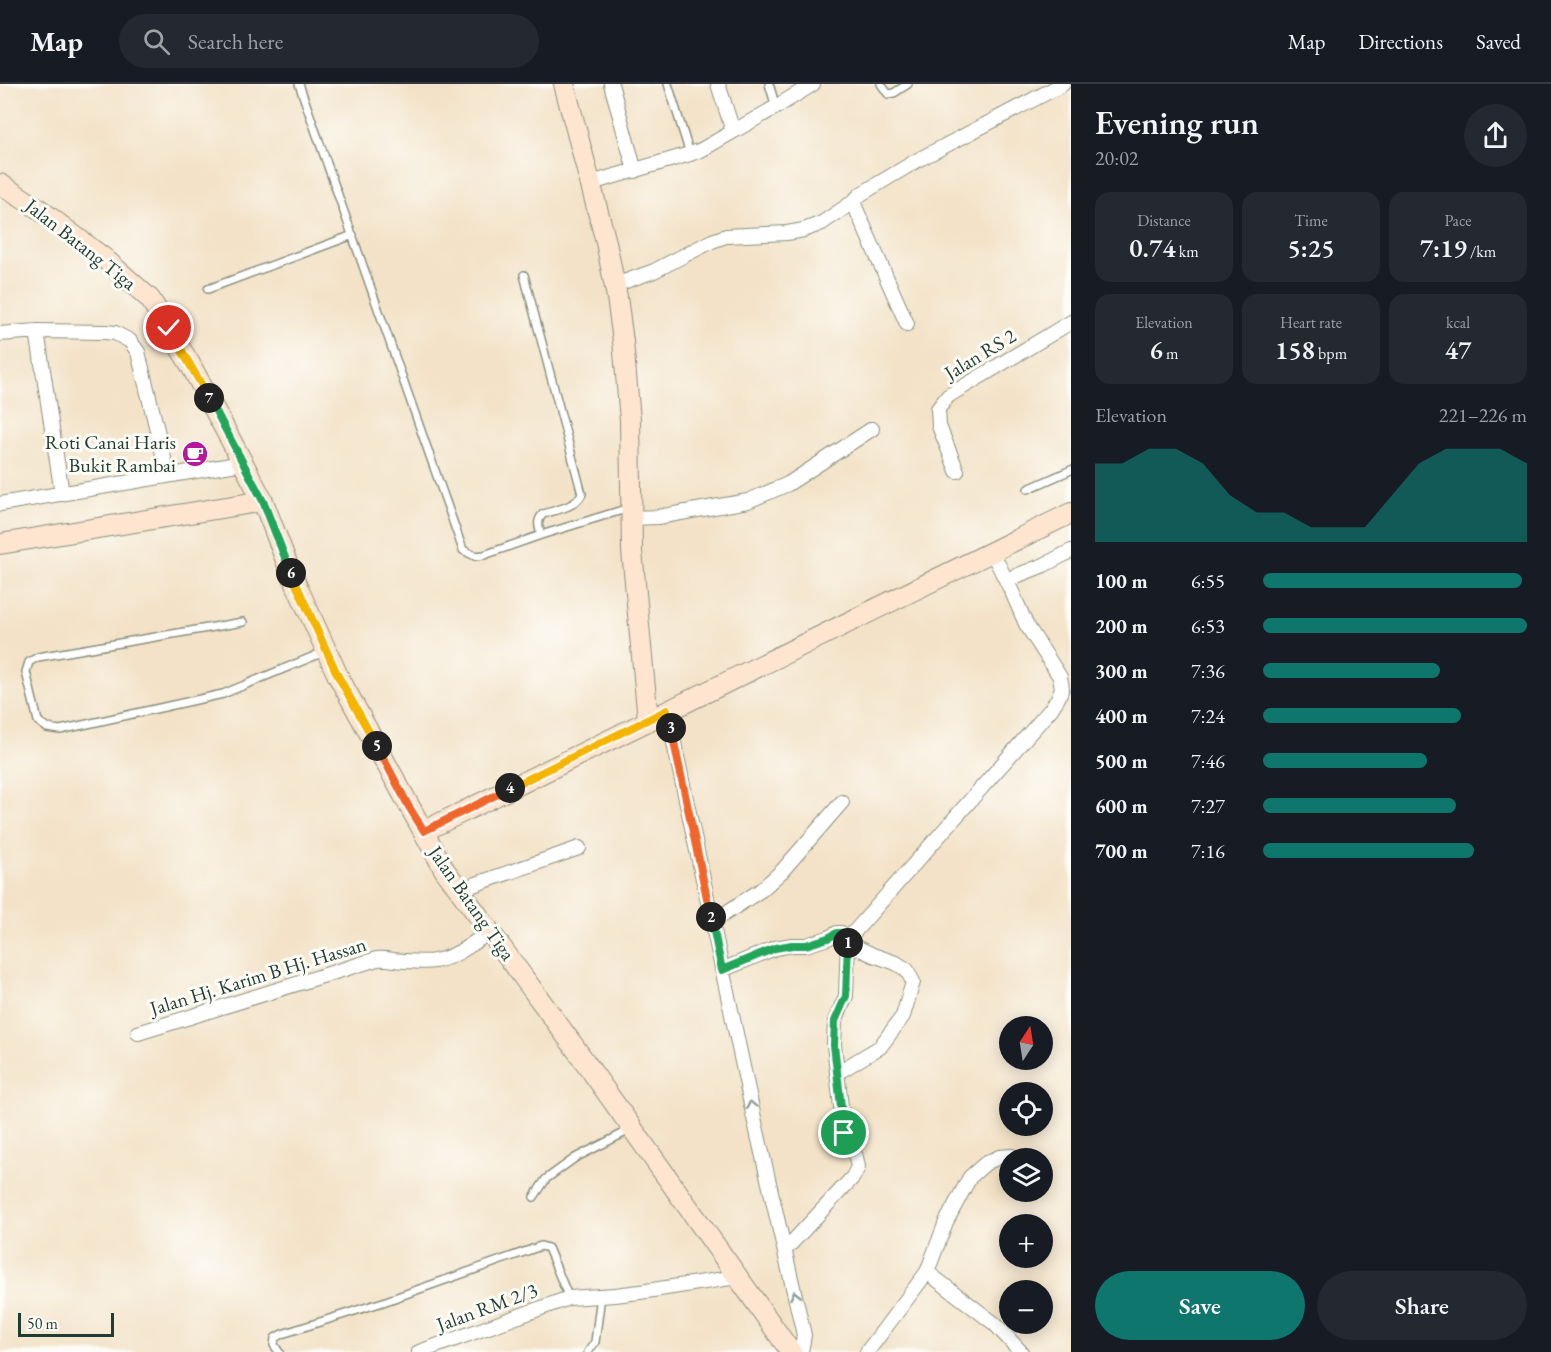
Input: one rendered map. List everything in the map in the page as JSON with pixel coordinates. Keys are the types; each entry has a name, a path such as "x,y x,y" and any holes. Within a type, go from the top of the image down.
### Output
{"street":[{"path":"564,84 606,242 623,342 630,420 632,551 648,720"},
{"path":"611,84 635,171"},
{"path":"718,84 733,132"},
{"path":"591,183 690,154 733,132 813,84"},
{"path":"615,285 654,271 726,236 787,233 822,223 861,194 916,161 1063,84"},
{"name":"Jalan Batang Tiga","path":"0,184 39,209 150,299 190,364 263,501 290,571 338,676 444,869 791,1352"},
{"path":"853,202 907,324"},
{"name":"Jalan RS 2","path":"957,471 939,426 938,409 948,396 1071,321"},
{"path":"0,334 37,331 106,332 115,333 130,341 138,352 168,475"},
{"path":"37,331 63,494"},
{"path":"632,513 658,517 748,501 788,484 872,429"},
{"path":"0,504 243,463"},
{"path":"0,544 263,501"},
{"path":"424,831 1071,513"},
{"path":"1006,580 1071,551"},
{"path":"785,1250 853,1177 858,1167 856,1157 844,1133 834,1045 835,1021 846,996 848,939 1051,709 1062,688 1060,677 1026,624 992,552"},
{"path":"667,710 754,1118 804,1335 801,1352"},
{"path":"712,922 761,890 782,871 842,802"},
{"path":"459,890 579,848"},
{"name":"Jalan Hj. Karim B Hj. Hassan","path":"138,1033 377,959 433,962 447,958 462,951 489,932"},
{"path":"722,970 775,948 806,945 837,933 841,933 854,946 863,951 896,963 907,970 912,982 903,1016 879,1047 837,1073"},
{"path":"867,1352 927,1272 946,1222 970,1177 986,1163 999,1157"},
{"path":"927,1272 995,1324 1021,1352"},
{"name":"Jalan RM 2/3","path":"419,1352 569,1298 640,1292 737,1276"}],"lane":[{"path":"299,84 464,550 475,556 484,555 541,535 632,513"},
{"path":"668,84 690,154"},
{"path":"769,84 776,107"},
{"path":"880,84 888,94 909,84"},
{"path":"208,289 353,235"},
{"path":"525,275 582,494 580,500 543,514 539,518 541,535"},
{"path":"1028,489 1071,470"},
{"path":"243,622 38,657 29,662 26,672 38,721 47,728 60,730 223,694 326,651"},
{"path":"534,1197 546,1179 575,1158 632,1128"},
{"path":"279,1352 274,1345 275,1338 282,1334 383,1302 541,1246 548,1248 569,1298"},
{"path":"588,1352 595,1342 601,1296"}],"place":[{"name":"Roti Canai Haris Bukit Rambai","path":"195,454"}],"route":[{"path":"169,328 263,501 290,571 338,676 424,831 667,710 722,970 775,948 806,945 837,933 841,933 848,939 846,996 835,1021 834,1045 844,1133"}]}
